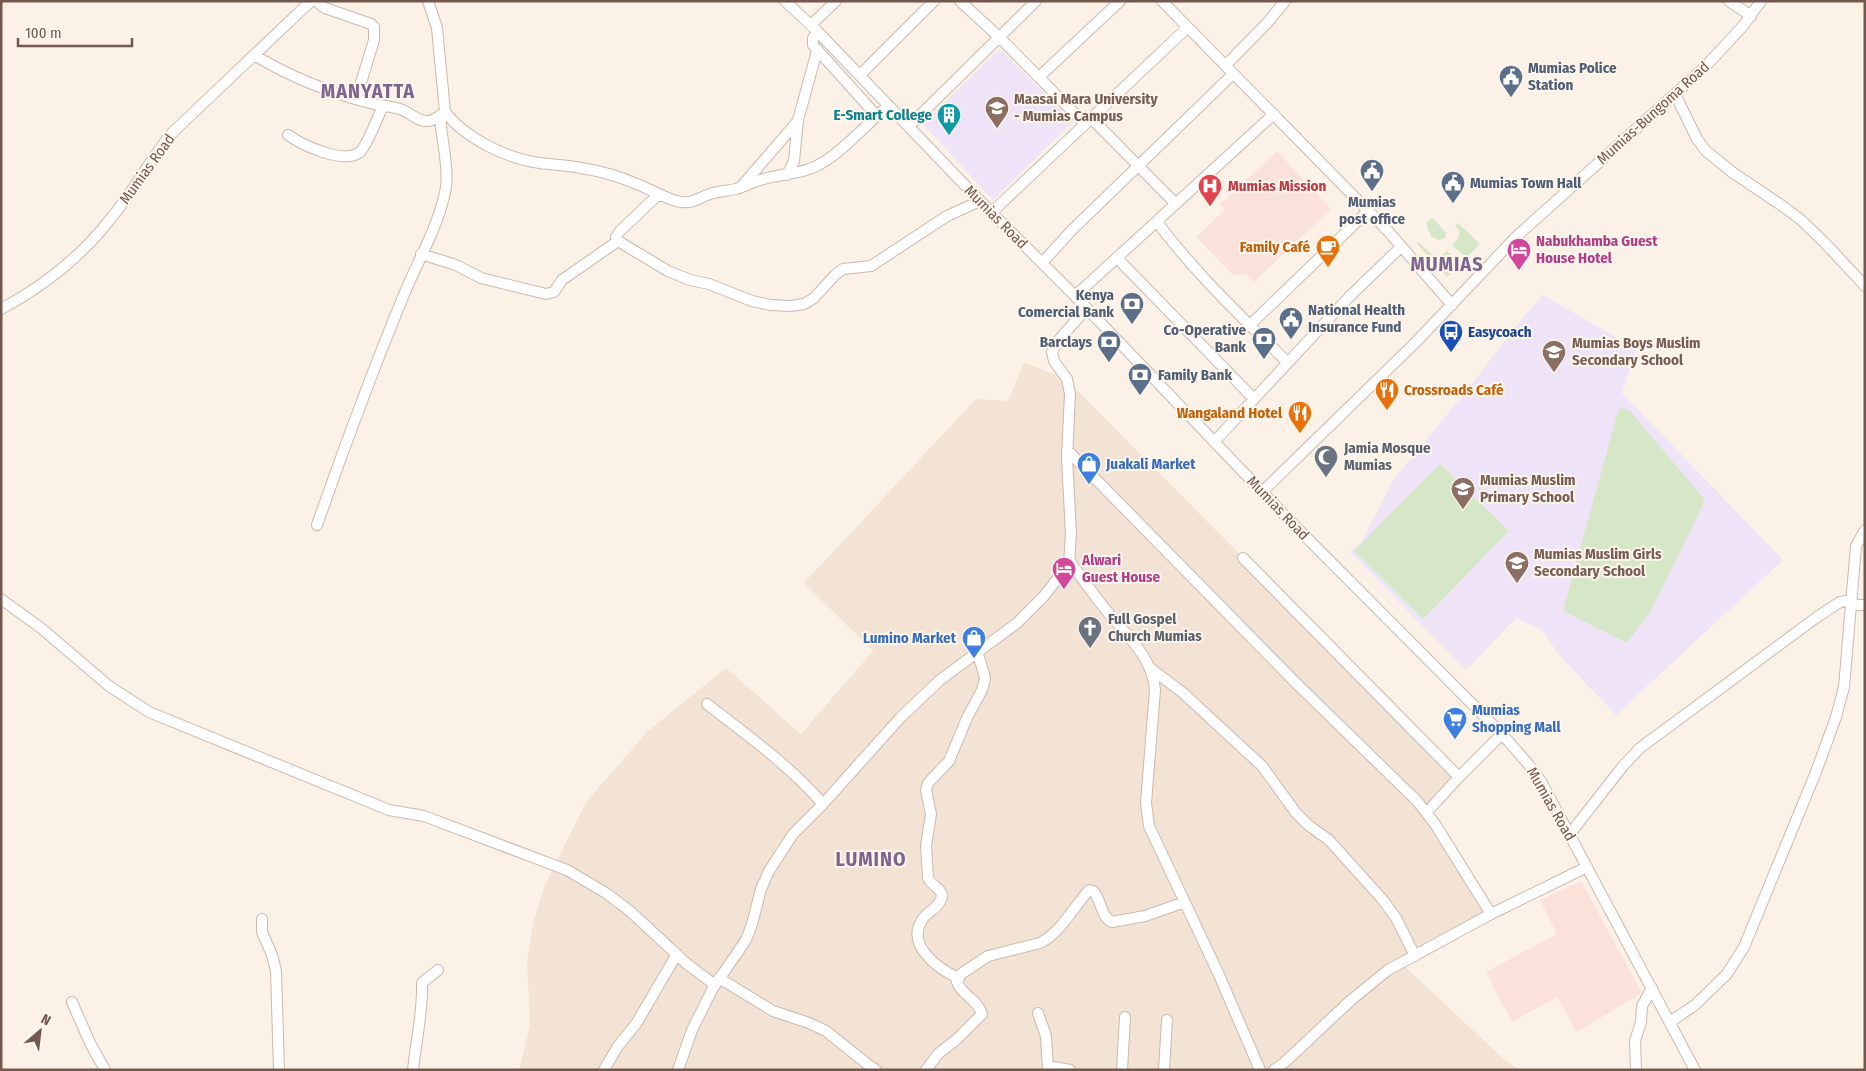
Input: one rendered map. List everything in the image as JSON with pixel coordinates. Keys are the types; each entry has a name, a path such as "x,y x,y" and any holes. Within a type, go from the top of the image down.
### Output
{"street":[{"name":"Mumias Road","path":"1,309 43,284 98,236 155,153 172,133 311,1"},
{"path":"316,1 325,8 371,24 374,27 375,35 356,99"},
{"path":"317,525 353,422 422,254 446,185 447,175 437,28 428,1"},
{"name":"Mumias Road","path":"785,1 815,28 980,201 1076,296 1262,492 1502,734 1524,759 1538,778 1587,867 1695,1070"},
{"path":"836,1 815,28 812,42 817,51 876,115"},
{"path":"860,75 934,1"},
{"path":"960,1 1039,77 1138,166 1176,204"},
{"path":"909,126 1036,1"},
{"path":"1039,77 1120,1"},
{"path":"1162,1 1368,211 1452,305"},
{"path":"1225,66 1268,22 1285,1"},
{"path":"1729,1 1751,16"},
{"name":"Mumias-Bungoma Road","path":"1262,492 1452,305 1523,230 1675,94 1727,44 1761,1"},
{"path":"992,212 1187,28"},
{"path":"787,175 794,161 798,120 817,51"},
{"path":"254,55 294,78 311,85 356,99 399,109 418,119 427,121 442,114"},
{"path":"1042,263 1071,232 1233,74"},
{"path":"1675,94 1697,139 1706,151 1732,172 1800,219 1865,286"},
{"path":"288,135 309,148 323,153 346,155 358,153 364,147 383,106"},
{"path":"442,114 466,133 511,156 606,174 641,185 675,201 686,203 708,194 740,187 773,176 787,175 821,164 888,106"},
{"path":"1076,296 1274,114"},
{"path":"740,187 798,120"},
{"path":"659,194 620,232 616,237 618,241 668,271 690,280 710,284 752,301 791,306 804,304 814,298 843,269 871,266 947,216 980,201"},
{"path":"1250,325 1368,211"},
{"path":"1158,222 1197,270 1287,362"},
{"path":"422,254 456,265 481,278 546,294 554,292 562,280 618,241"},
{"path":"1214,442 1350,296 1401,247"},
{"path":"1116,258 1254,399"},
{"path":"678,1070 692,1030 717,982 746,940 761,889 773,863 793,834 823,804 901,716 940,680 1017,623 1035,605 1064,570 1069,560 1071,534 1067,450 1070,389 1065,375 1052,357 1052,352 1057,342 1087,308"},
{"path":"1067,450 1290,677 1427,812 1491,914"},
{"path":"1670,1022 1695,1006 1727,974 1744,947 1816,772 1836,717 1844,687 1856,546 1865,530"},
{"path":"1243,558 1459,777"},
{"path":"1069,560 1144,657 1150,668 1155,690 1148,773 1147,816 1154,838 1240,1022 1260,1070"},
{"path":"1,599 41,628 109,686 149,712 389,810 424,816 567,870 606,893 632,912 677,954 717,982 773,1011 826,1031 876,1070"},
{"path":"1569,835 1640,748 1840,602 1865,605"},
{"path":"958,978 937,966 924,953 919,944 917,932 922,920 942,898 940,892 928,878 926,844 931,814 926,790 928,784 949,760 967,718 982,690 985,680 977,651"},
{"path":"1150,668 1182,692 1262,766 1296,813 1308,825 1329,840 1382,899 1396,918 1415,956"},
{"path":"707,704 784,764 803,781 823,804"},
{"path":"1427,812 1502,734"},
{"path":"1274,1070 1388,970 1491,914 1587,867"},
{"path":"926,1070 938,1054 982,1014 973,999 958,987 958,978 961,974 988,956 1046,940 1057,930 1089,890 1098,896 1105,916 1112,922 1145,916 1185,902"},
{"path":"262,919 262,932 272,954 276,972 279,1070"},
{"path":"604,1070 618,1046 636,1024 677,954"},
{"path":"414,1070 415,1045 422,1006 422,983 438,970"},
{"path":"1636,1070 1635,1041 1641,1022 1642,1006 1652,988"},
{"path":"72,1002 90,1043 105,1070"},
{"path":"1038,1013 1046,1036 1048,1068 1070,1070"},
{"path":"1122,1070 1126,1017"},
{"path":"1164,1070 1167,1020"}],"shaded area":[{"name":"Maasai Mara University - Mumias Campus","path":"999,49 1073,122 993,200 923,124"},
{"path":"1277,151 1331,209 1254,282 1245,274 1233,275 1196,237 1225,210 1221,204"},
{"path":"1543,295 1636,349 1622,393 1783,560 1616,715 1560,656 1542,630 1516,618 1466,670 1350,552 1362,541 1394,479"},
{"path":"1024,363 1065,378 1460,777 1430,814 1491,918 1403,965 1507,1062 1520,1070 519,1070 530,1025 527,962 533,923 545,885 586,802 648,731 726,668 801,734 873,651 804,583 976,399 1008,401"},
{"path":"1581,881 1642,993 1577,1032 1557,997 1512,1022 1486,972 1557,934 1540,900"}],"green space":[{"path":"1430,219 1434,219 1446,233 1445,238 1439,240 1431,236 1426,224"},
{"path":"1458,223 1480,244 1466,258 1452,245 1459,236 1459,231 1455,226"},
{"path":"1419,242 1431,254 1440,256 1447,251 1460,264 1447,277 1417,244"},
{"path":"1619,408 1629,410 1705,500 1653,607 1627,643 1563,611"},
{"path":"1440,464 1509,531 1423,619 1354,551"}],"place":[{"name":"Mumias Police Station","path":"1511,98"},
{"name":"Maasai Mara University - Mumias Campus","path":"997,129"},
{"name":"E-Smart College","path":"949,136"},
{"name":"Mumias post office","path":"1372,192"},
{"name":"Mumias Town Hall","path":"1453,204"},
{"name":"Mumias Mission","path":"1210,207"},
{"name":"Family Café","path":"1328,268"},
{"name":"Nabukhamba Guest House Hotel","path":"1519,271"},
{"name":"Kenya Comercial Bank","path":"1132,325"},
{"name":"National Health Insurance Fund","path":"1291,340"},
{"name":"Easycoach","path":"1451,353"},
{"name":"Co-Operative Bank","path":"1264,360"},
{"name":"Barclays","path":"1109,363"},
{"name":"Mumias Boys Muslim Secondary School","path":"1554,373"},
{"name":"Family Bank","path":"1140,396"},
{"name":"Crossroads Café","path":"1387,411"},
{"name":"Wangaland Hotel","path":"1300,434"},
{"name":"Jamia Mosque Mumias","path":"1326,478"},
{"name":"Juakali Market","path":"1089,485"},
{"name":"Mumias Muslim Primary School","path":"1463,510"},
{"name":"Mumias Muslim Girls Secondary School","path":"1517,584"},
{"name":"Alwari Guest House","path":"1064,590"},
{"name":"Full Gospel Church Mumias","path":"1090,649"},
{"name":"Lumino Market","path":"974,659"},
{"name":"Mumias Shopping Mall","path":"1455,740"}],"district":[{"name":"MANYATTA","path":"368,91"},
{"name":"MUMIAS","path":"1447,264"},
{"name":"LUMINO","path":"871,859"}]}
